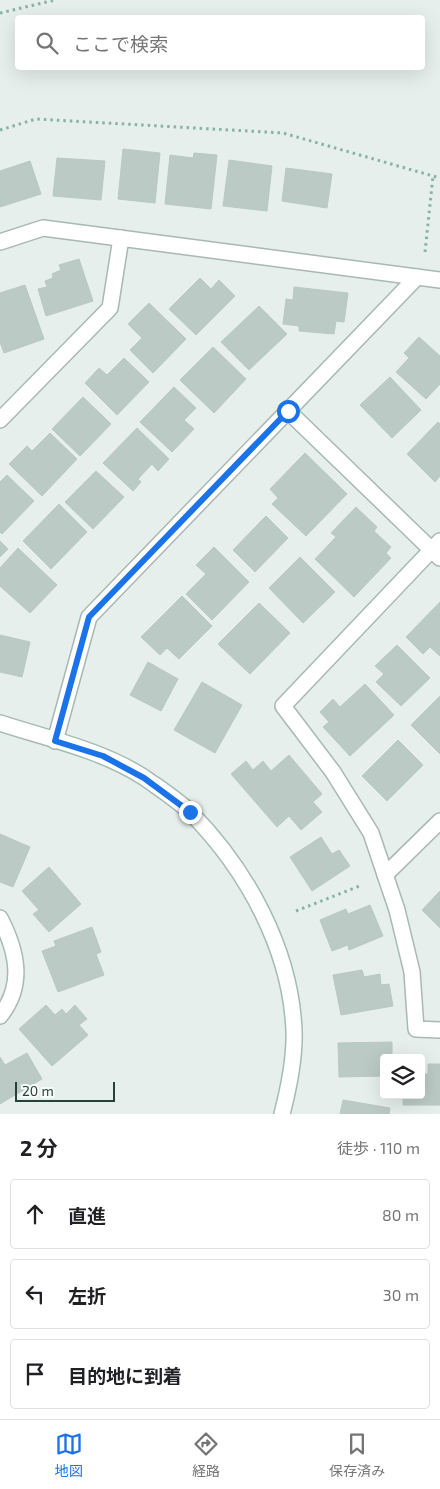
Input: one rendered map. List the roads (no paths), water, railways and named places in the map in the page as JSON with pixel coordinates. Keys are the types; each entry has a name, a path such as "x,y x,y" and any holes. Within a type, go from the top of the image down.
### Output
{"street":[{"path":"0,242 43,228 440,280"},
{"path":"0,420 110,308 121,238"},
{"path":"55,741 89,617 417,277"},
{"path":"288,411 437,549 283,706 333,772 371,834 398,910 412,972 416,1029 440,1030"},
{"path":"0,723 103,756 144,778 190,812 220,847 248,885 270,930 288,981 294,1032 290,1080 282,1114"},
{"path":"385,875 440,821"},
{"path":"0,918 12,943 16,968 14,993 0,1016"}]}
